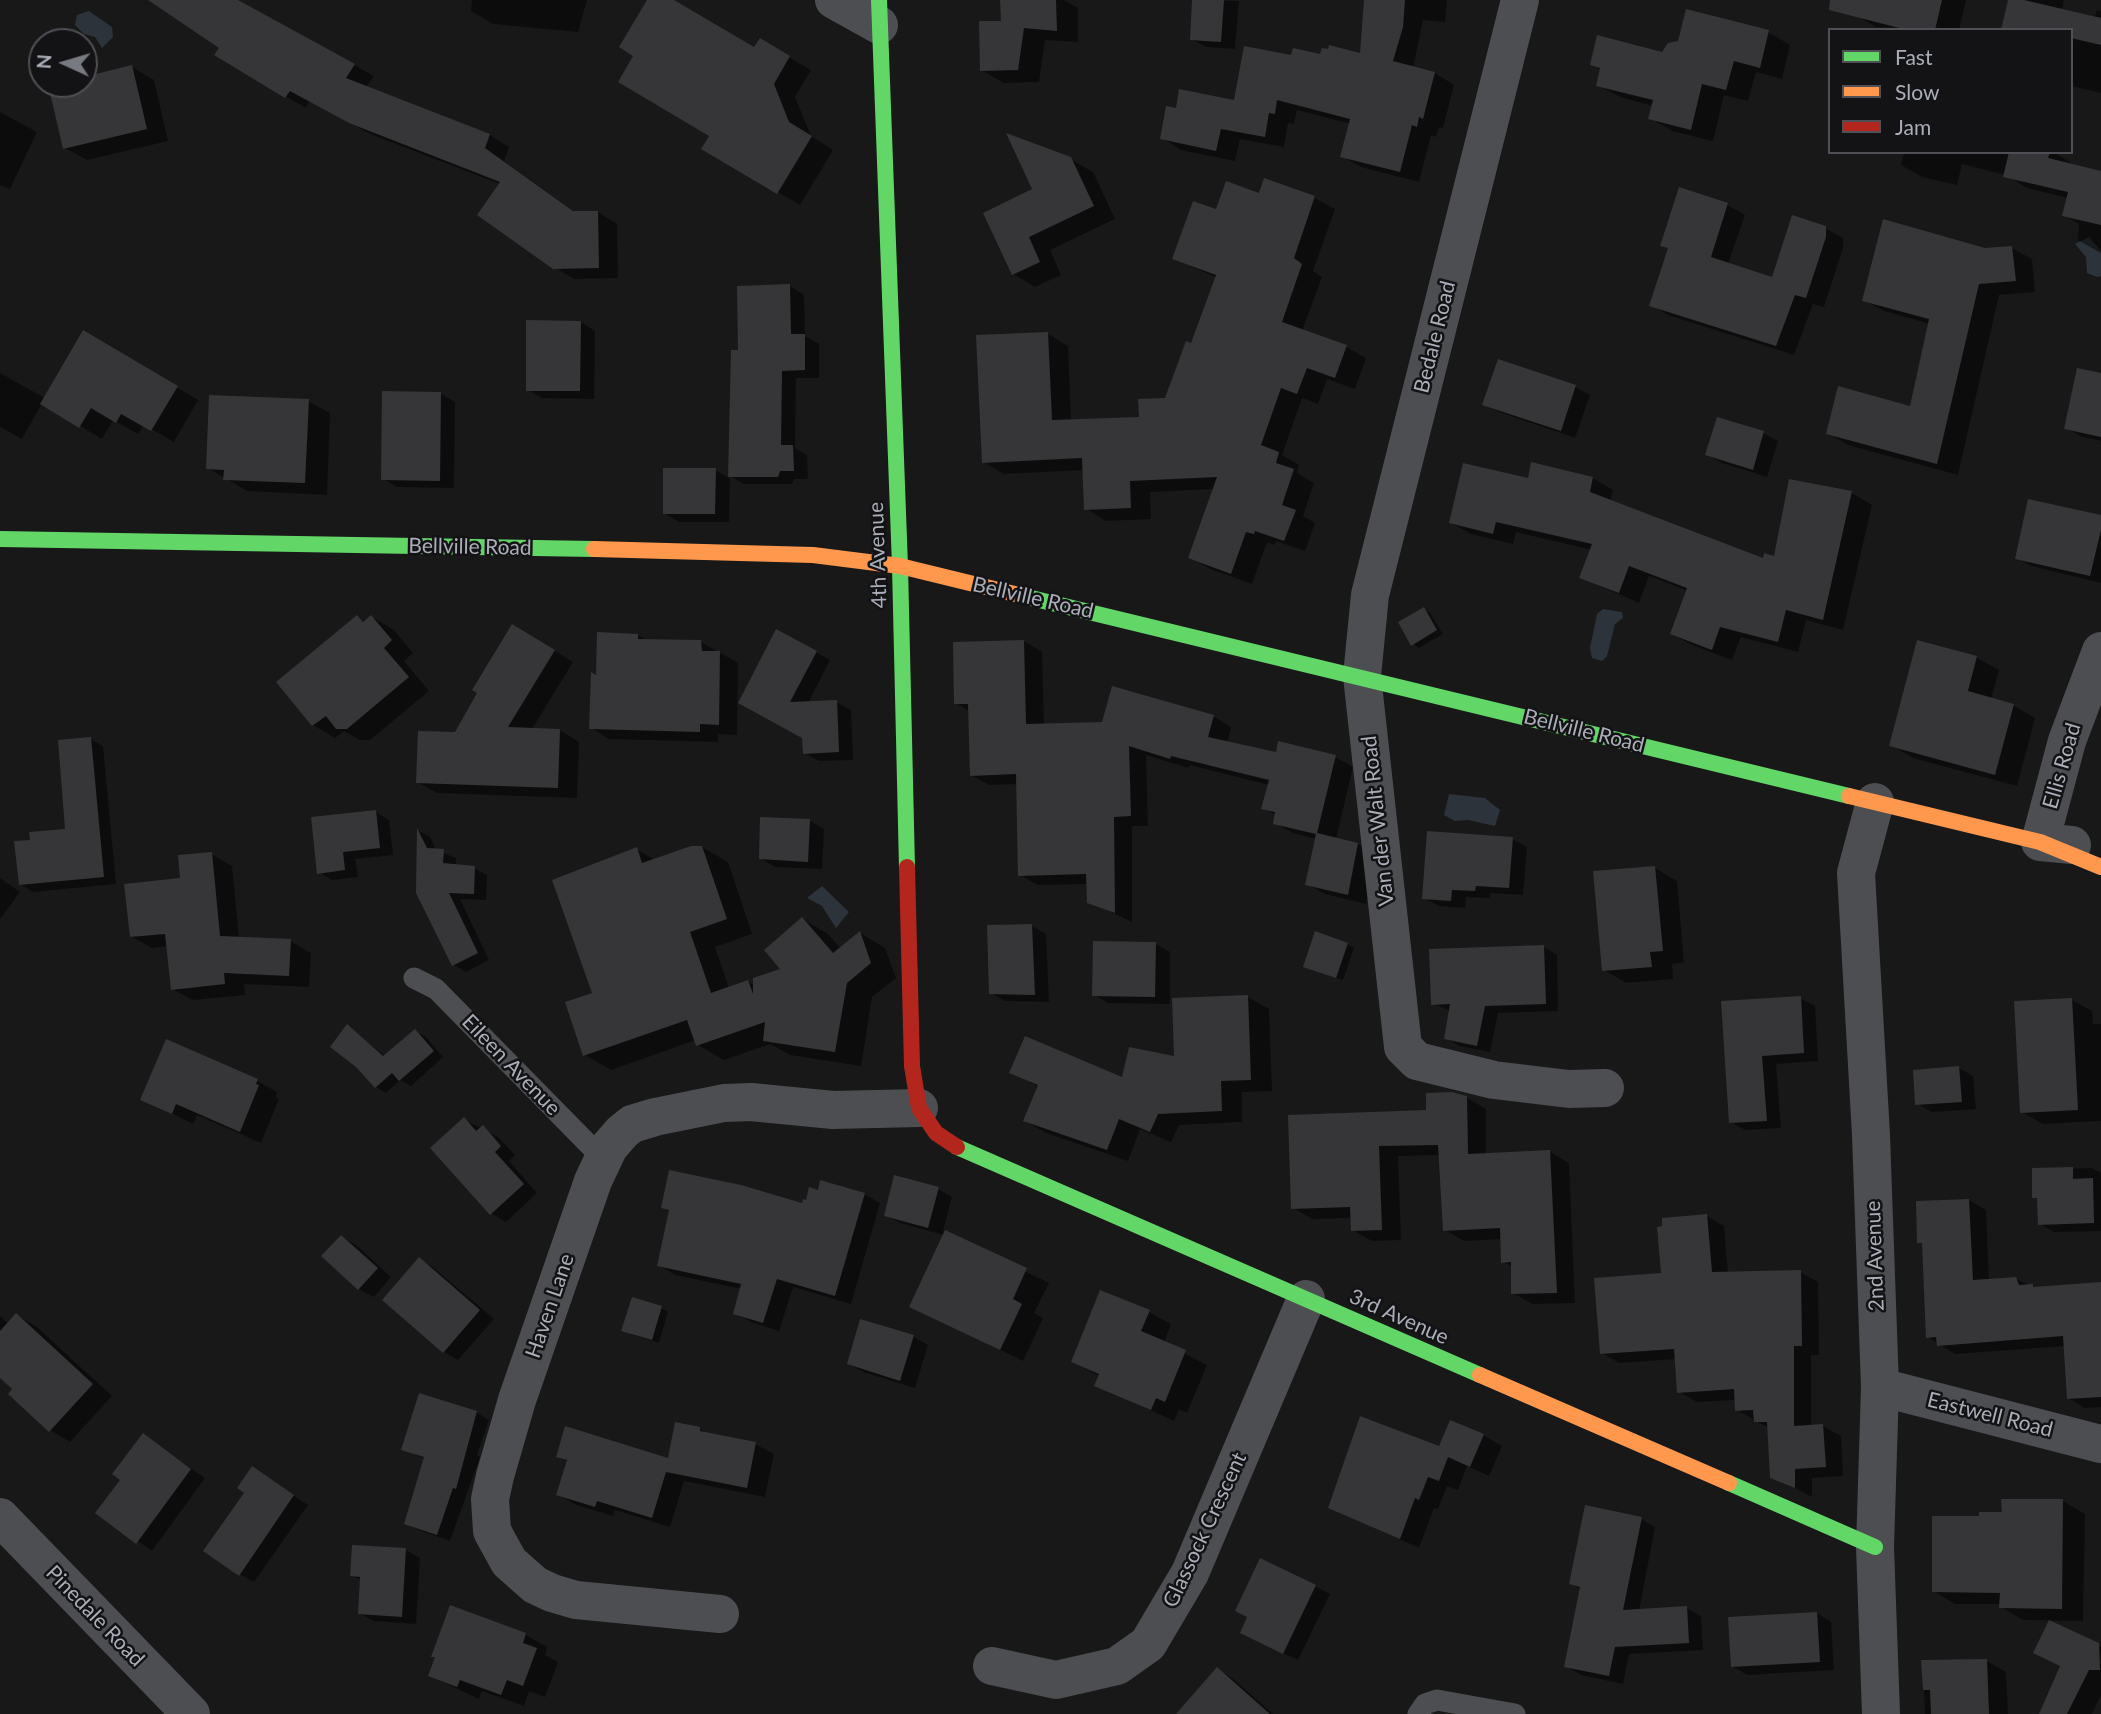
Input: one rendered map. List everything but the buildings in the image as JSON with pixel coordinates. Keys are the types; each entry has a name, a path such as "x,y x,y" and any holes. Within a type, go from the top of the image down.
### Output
{"street":[{"path":"834,0 879,13"},
{"name":"Bedale Road","path":"1362,676 1370,595 1520,0"},
{"name":"4th Avenue","path":"879,13 900,566 912,1066 919,1108"},
{"name":"Bellville Road","path":"0,539 682,551 813,555 900,566 2040,842 2101,867"},
{"name":"Ellis Road","path":"2040,842 2067,741 2101,651"},
{"name":"Van der Walt Road","path":"1362,676 1403,1047 1418,1060 1494,1080 1569,1089 1605,1088"},
{"name":"2nd Avenue","path":"1875,802 1856,873 1871,1136 1880,1387 1875,1547 1881,1714"},
{"name":"Bellville Road","path":"2040,842 2101,847"},
{"name":"Haven Lane","path":"720,1614 576,1600 552,1593 535,1585 509,1562 492,1531 490,1499 510,1425 603,1159 616,1138 632,1124 724,1104 751,1102 833,1110 919,1108"},
{"name":"3rd Avenue","path":"919,1108 936,1133 962,1150 1875,1547"},
{"name":"Glassock Crescent","path":"992,1665 1056,1680 1117,1666 1148,1644 1190,1573 1306,1300"},
{"name":"Eastwell Road","path":"1880,1387 2101,1444"},
{"name":"Pinedale Road","path":"0,1517 191,1714"}],"lane":[{"name":"Eileen Avenue","path":"414,978 436,989 603,1159"},
{"path":"1425,1707 1514,1714"}],"shaded area":[{"path":"89,11 112,27 113,37 102,48 98,42 98,28 78,28 75,25 77,15"},
{"path":"2089,237 2101,251 2101,276 2087,273 2086,257 2075,244"},
{"path":"1603,609 1622,612 1623,618 1615,624 1607,656 1602,661 1592,658 1590,648 1597,614"},
{"path":"1449,794 1485,798 1500,810 1495,826 1468,820 1455,821 1444,815"},
{"path":"822,886 849,912 836,928 822,906 807,898"}],"traffic: fast":[{"path":"879,0 900,566 907,867"},
{"path":"0,539 594,549"},
{"path":"1027,597 1849,796"},
{"path":"957,1147 1480,1375"},
{"path":"1729,1483 1875,1547"}],"traffic: slow":[{"path":"594,549 813,555 900,566 1027,597"},
{"path":"1849,796 2040,842 2101,867"},
{"path":"1480,1375 1729,1483"}],"traffic: jam":[{"path":"907,867 912,1066 919,1108 936,1133 957,1147"}]}
